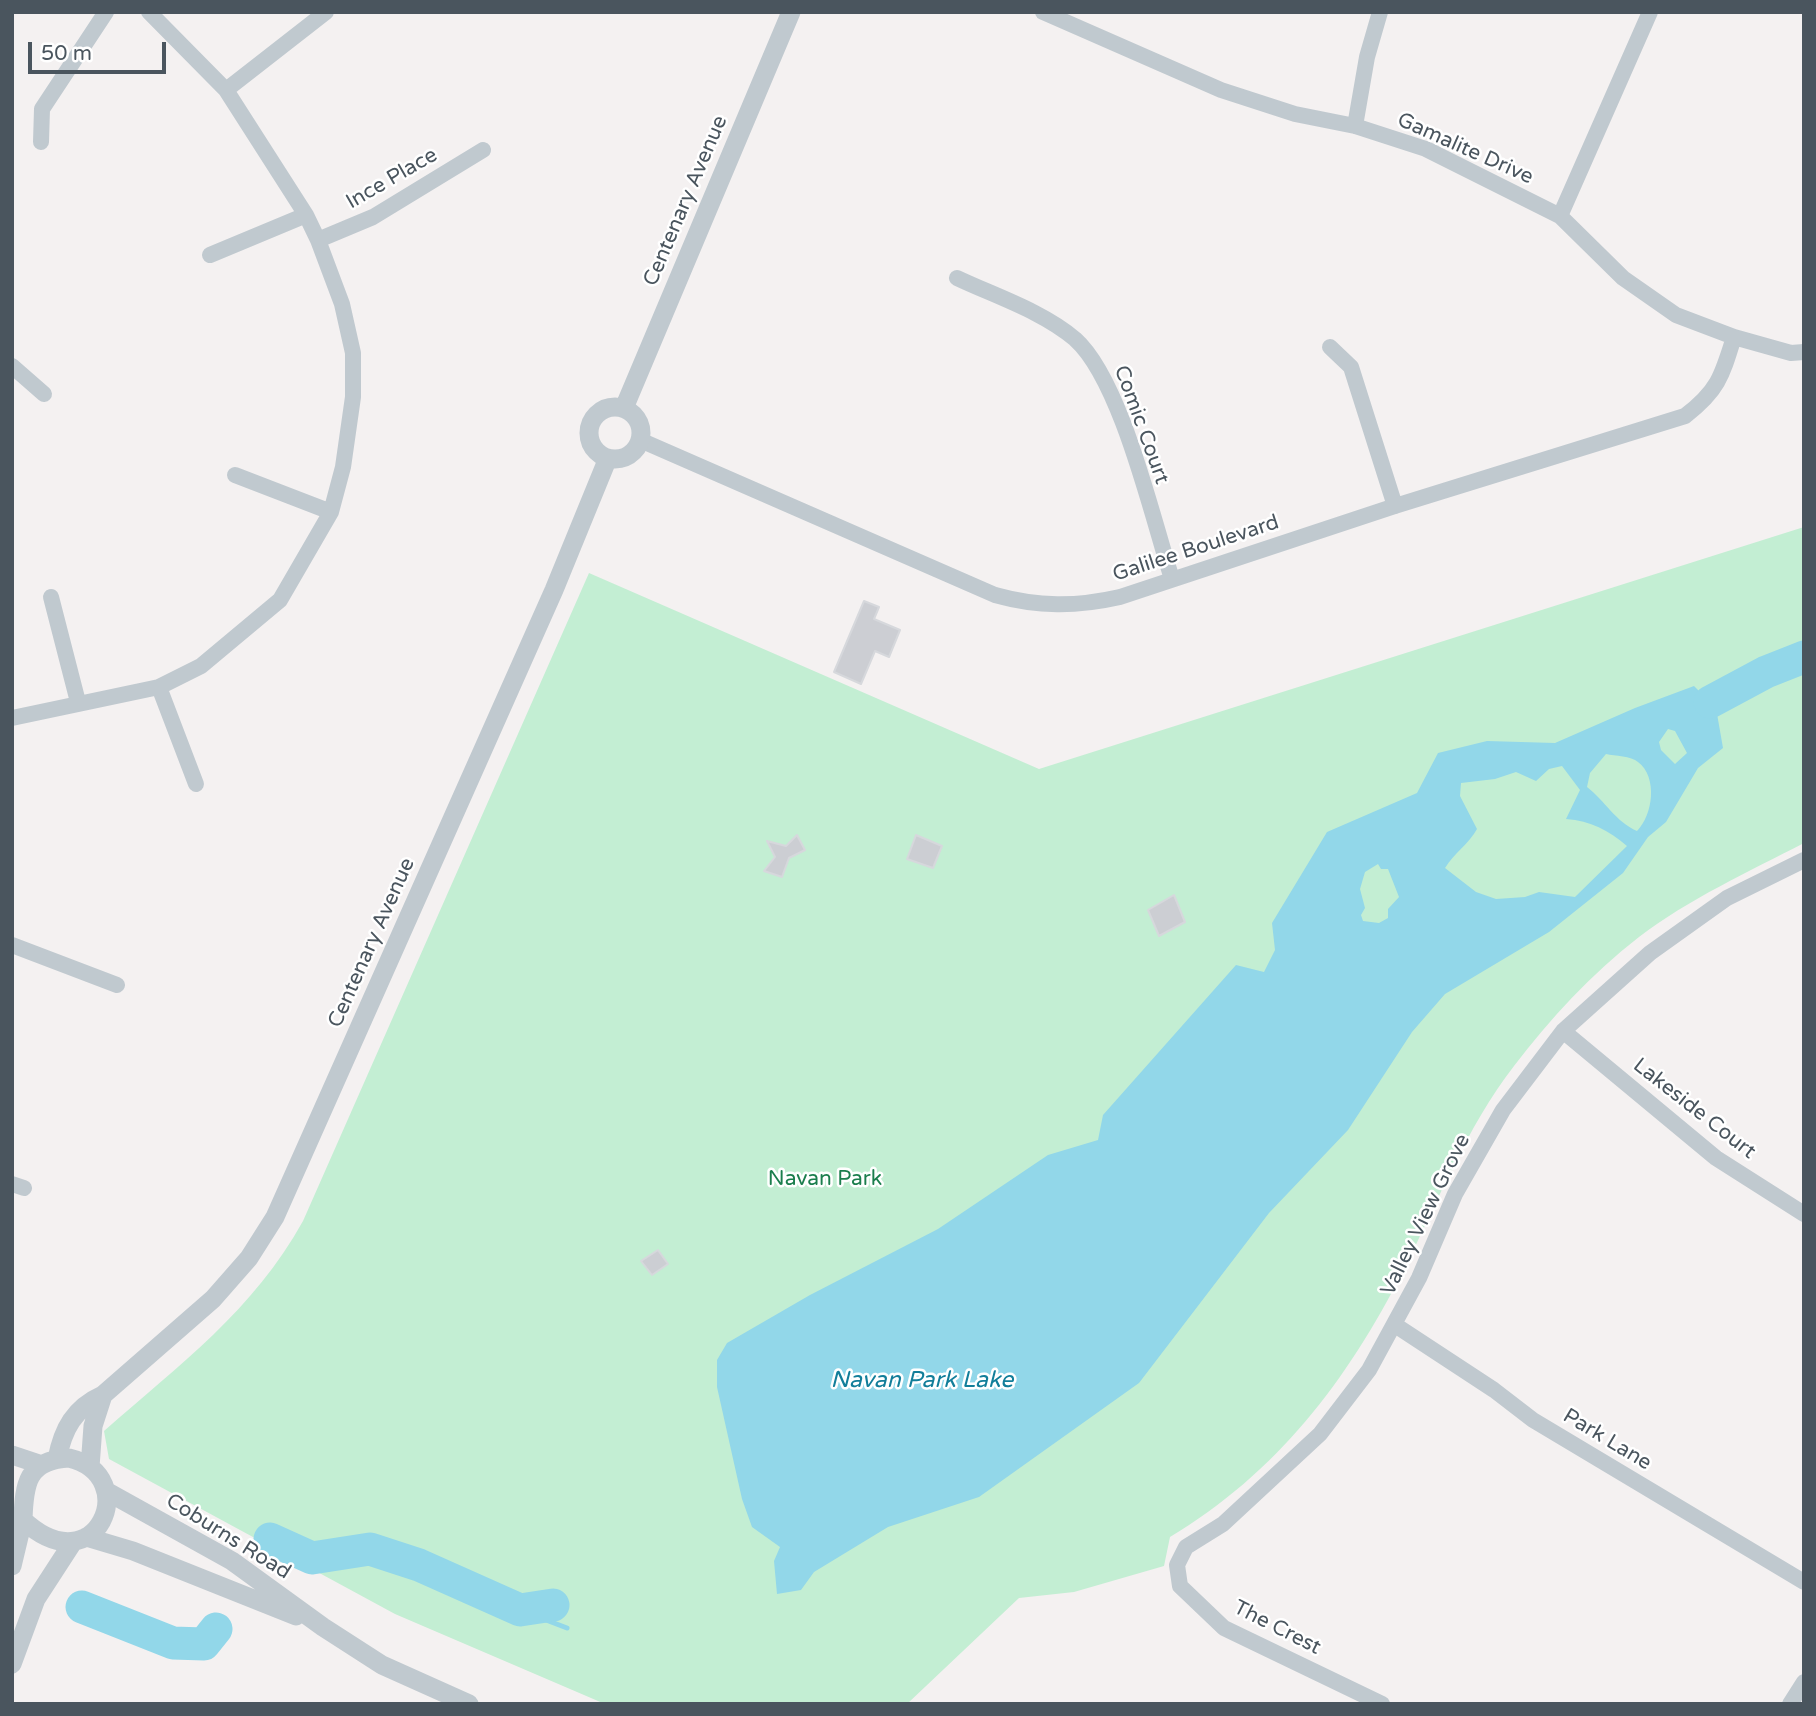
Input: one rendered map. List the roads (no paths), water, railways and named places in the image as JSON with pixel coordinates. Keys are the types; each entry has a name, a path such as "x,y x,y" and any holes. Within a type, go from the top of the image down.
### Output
{"street":[{"path":"41,142 42,108 106,12"},
{"path":"12,718 159,687 201,666 280,600 331,512 343,467 352,408 353,353 342,303 318,240 306,215 226,90 149,12"},
{"path":"226,90 326,12"},
{"name":"Centenary Avenue","path":"624,408 791,12"},
{"name":"Gamalite Drive","path":"1043,12 1222,90 1295,114 1355,126 1426,149 1560,216 1623,278 1676,315 1734,337 1791,353 1804,352"},
{"path":"1355,126 1367,57 1380,12"},
{"path":"1560,216 1650,12"},
{"name":"Ince Place","path":"318,240 373,217 483,150"},
{"path":"211,255 306,215"},
{"name":"Comic Court","path":"957,278 1037,316 1074,339 1101,371 1118,412 1171,579"},
{"name":"Galilee Boulevard","path":"640,440 995,595 1024,603 1086,604 1120,597 1395,506 1685,416 1707,400 1722,375 1734,337"},
{"path":"1329,347 1351,367 1395,506"},
{"path":"12,366 44,394"},
{"path":"607,408 624,408 640,425 640,440 624,457 608,458 595,449 589,433 591,425 594,418 607,408"},
{"name":"Centenary Avenue","path":"50,1462 62,1435 84,1404 103,1395 213,1299 248,1258 275,1217 554,590 608,458"},
{"path":"235,475 331,512"},
{"path":"51,597 78,702"},
{"path":"159,687 196,784"},
{"name":"Valley View Grove","path":"1177,1565 1186,1547 1223,1524 1320,1434 1370,1370 1395,1325 1468,1170 1503,1110 1563,1031 1650,953 1727,898 1804,860"},
{"path":"12,945 117,985"},
{"name":"Lakeside Court","path":"1563,1031 1716,1158 1804,1214"},
{"name":"Park Lane","path":"1395,1325 1494,1390 1532,1420 1804,1582"},
{"path":"90,1466 93,1426 103,1395"},
{"path":"12,1455 50,1462 69,1458 90,1466 100,1477 106,1491 104,1517 80,1540 36,1599 12,1664"},
{"path":"12,1566 26,1484 50,1462"},
{"name":"Coburns Road","path":"106,1491 232,1561 323,1627 382,1665 469,1704"},
{"path":"20,1511 47,1539 80,1540"},
{"name":"Coburns Road","path":"80,1540 133,1551 323,1627"},
{"name":"The Crest","path":"1177,1565 1180,1586 1224,1628 1382,1704"},
{"path":"1790,1704 1804,1682"}],"water":[{"name":"Navan Park Lake","path":"1694,686 1716,708 1723,748 1698,768 1666,822 1648,837 1623,873 1549,932 1445,994 1412,1032 1348,1130 1269,1213 1139,1383 979,1497 888,1527 814,1572 801,1590 777,1594 774,1561 780,1547 752,1527 742,1499 717,1387 717,1360 727,1343 810,1295 938,1229 1048,1155 1098,1140 1103,1115 1236,965 1264,972 1275,950 1272,923 1327,832 1417,793 1438,753 1487,741 1555,743","holes":["1668,729 1675,731 1687,753 1675,764 1661,750 1659,742","1606,754 1631,758 1644,769 1651,786 1650,806 1637,831 1617,817 1587,787 1590,773","1562,766 1580,790 1566,819 1599,827 1627,846 1575,897 1539,892 1525,897 1496,899 1476,892 1445,868 1477,829 1460,796 1461,783 1495,779 1516,772 1536,781 1549,769","1378,864 1381,869 1388,869 1399,897 1388,909 1388,918 1379,923 1363,921 1361,915 1365,908 1360,889 1365,872"]}],"waterway":[{"path":"1710,702 1766,672 1804,657"},
{"path":"270,1539 312,1558 370,1549 419,1565 520,1610 553,1605"},
{"path":"82,1607 173,1643 204,1644 216,1629"},
{"path":"520,1610 567,1628"}],"park label":[{"name":"Navan Park","path":"825,1179"}]}
